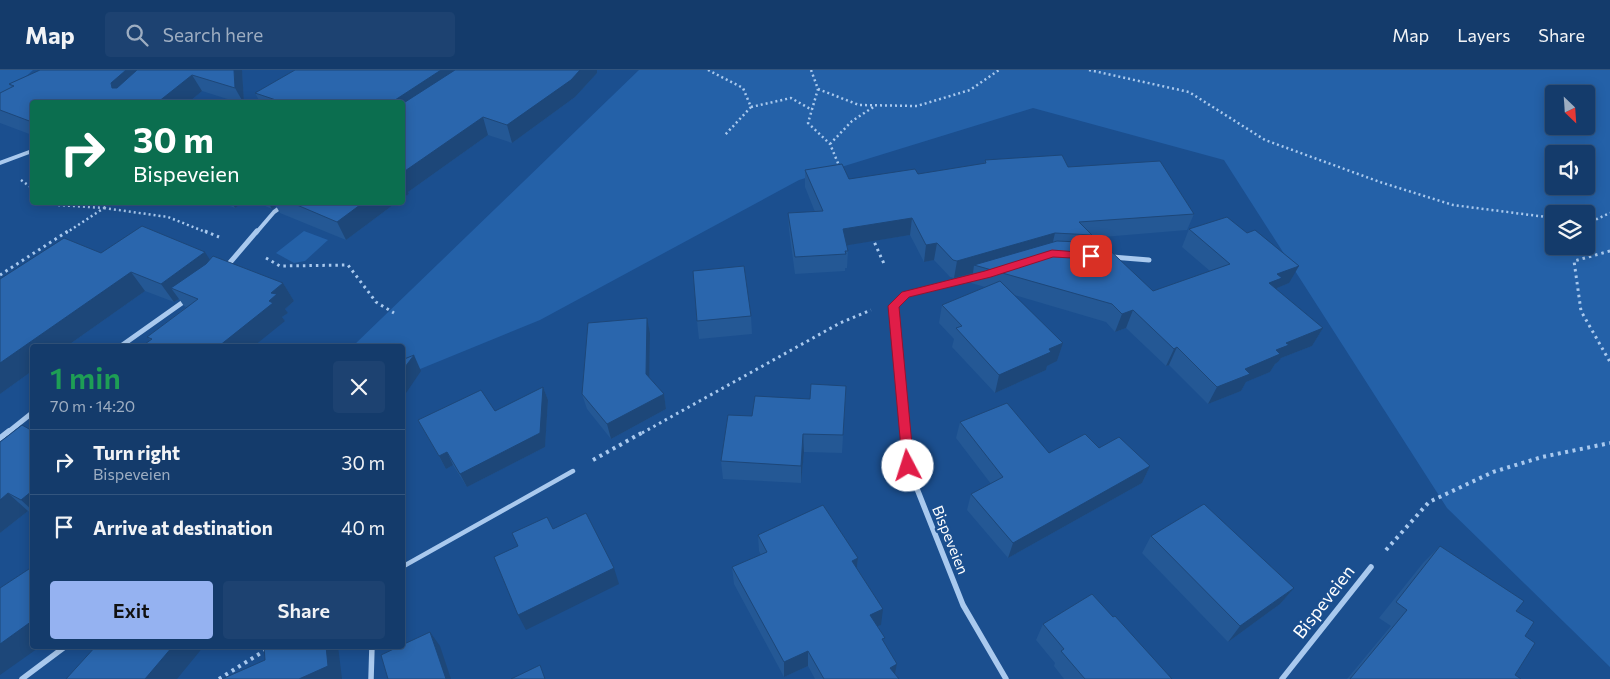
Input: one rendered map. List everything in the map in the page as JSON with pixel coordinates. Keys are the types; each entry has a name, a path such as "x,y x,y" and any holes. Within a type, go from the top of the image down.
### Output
{"street":[{"path":"0,163 30,152"},
{"path":"221,272 274,212 284,205"},
{"path":"1100,257 1149,260"},
{"path":"893,306 905,295 987,274"},
{"path":"124,344 192,295"},
{"name":"Bispeveien","path":"893,306 908,466 963,605 1006,679"},
{"path":"0,438 30,415"},
{"name":"Bispeveien","path":"1282,679 1371,567"},
{"path":"22,679 62,649"},
{"path":"371,679 372,649"}],"lane":[{"path":"405,565 573,471"}],"path":[{"path":"708,70 743,88 751,107"},
{"path":"811,70 818,89 808,123 830,144 842,171"},
{"path":"818,89 859,105 917,106 970,90 999,70"},
{"path":"1088,70 1189,92 1265,140 1380,182 1453,205 1545,217"},
{"path":"724,136 751,107 792,98 812,110"},
{"path":"830,144 852,121 876,105"},
{"path":"58,205 104,208 168,216 244,246 280,266 348,265 376,302 394,313"},
{"path":"0,275 108,205"},
{"path":"1595,219 1610,213"},
{"path":"870,233 885,266"},
{"path":"1610,251 1574,261 1581,311 1610,362"},
{"path":"573,471 840,323 867,310 893,306"},
{"path":"1371,567 1429,502 1493,472 1542,457 1610,443"},
{"path":"219,679 267,649"}],"shaded area":[{"path":"0,70 33,70 0,101"},
{"path":"639,70 1610,70 1610,667 1447,508 1224,160 1033,108 799,180 540,320 405,375 405,344 355,344"},
{"path":"304,231 328,240 305,261 294,263 276,253"}],"building":[{"path":"40,70 126,70 111,83 112,88 117,88 137,70 234,70 235,88 192,75 161,100 30,100 30,121 0,110 0,93 14,86 9,84"},
{"path":"295,70 441,70 395,100 276,100 255,93"},
{"path":"455,70 580,70 571,80 507,125 483,117 405,171 405,102"},
{"path":"1062,155 1068,167 1160,161 1194,214 1079,222 1092,235 1055,233 957,261 953,260 937,243 926,245 912,218 843,229 848,251 845,251 846,254 795,257 788,213 823,211 805,170 842,164 849,179 915,169 918,174 986,163 985,160"},
{"path":"297,205 360,205 337,222"},
{"path":"1227,217 1247,233 1255,230 1299,266 1277,274 1282,278 1269,283 1323,328 1286,343 1289,345 1276,350 1280,354 1245,369 1250,374 1217,387 1177,347 1174,349 1133,310 1122,314 1112,304 974,265 1057,241 1102,243 1153,291 1230,264 1189,229"},
{"path":"142,226 205,252 161,284 131,272 0,363 0,279 64,238 101,253"},
{"path":"213,256 283,283 271,293 277,294 269,301 273,303 222,344 145,344 152,339 147,337 198,299 171,288 206,264"},
{"path":"744,266 751,316 697,321 693,271"},
{"path":"1000,281 1063,343 1049,349 1051,352 999,375 956,328 962,326 942,305"},
{"path":"647,318 646,374 664,394 607,424 582,394 588,323"},
{"path":"414,355 405,367 405,359"},
{"path":"811,384 846,386 843,435 803,434 801,466 721,461 728,415 752,416 755,396 810,399"},
{"path":"543,387 540,433 460,474 447,452 439,456 418,420 481,390 495,411"},
{"path":"1007,403 1049,453 1085,434 1099,448 1119,437 1150,466 1013,543 971,494 1003,477 960,422"},
{"path":"22,425 30,429 30,493 21,500 8,493 0,500 0,442"},
{"path":"1204,504 1294,588 1240,626 1151,536"},
{"path":"823,505 858,558 852,561 883,609 870,615 885,638 882,639 897,664 890,668 899,679 824,679 808,651 784,662 732,567 767,552 758,535"},
{"path":"586,513 614,568 518,615 494,557 518,546 512,533 547,517 553,529"},
{"path":"1440,546 1524,601 1516,611 1534,622 1525,636 1535,643 1515,675 1521,679 1350,679 1407,610 1396,602"},
{"path":"30,568 30,622 0,644 0,588"},
{"path":"1092,594 1113,617 1115,616 1172,679 1085,679 1061,651 1064,649 1043,624"},
{"path":"430,632 446,679 388,679 381,655 394,649 405,649 405,644"},
{"path":"93,649 170,649 145,679 66,679"},
{"path":"264,649 326,649 328,666 299,679 222,679 265,660"},
{"path":"540,665 545,679 511,679"}],"route":[{"path":"908,466 893,306 905,295 987,274 1052,254 1091,256"}]}
